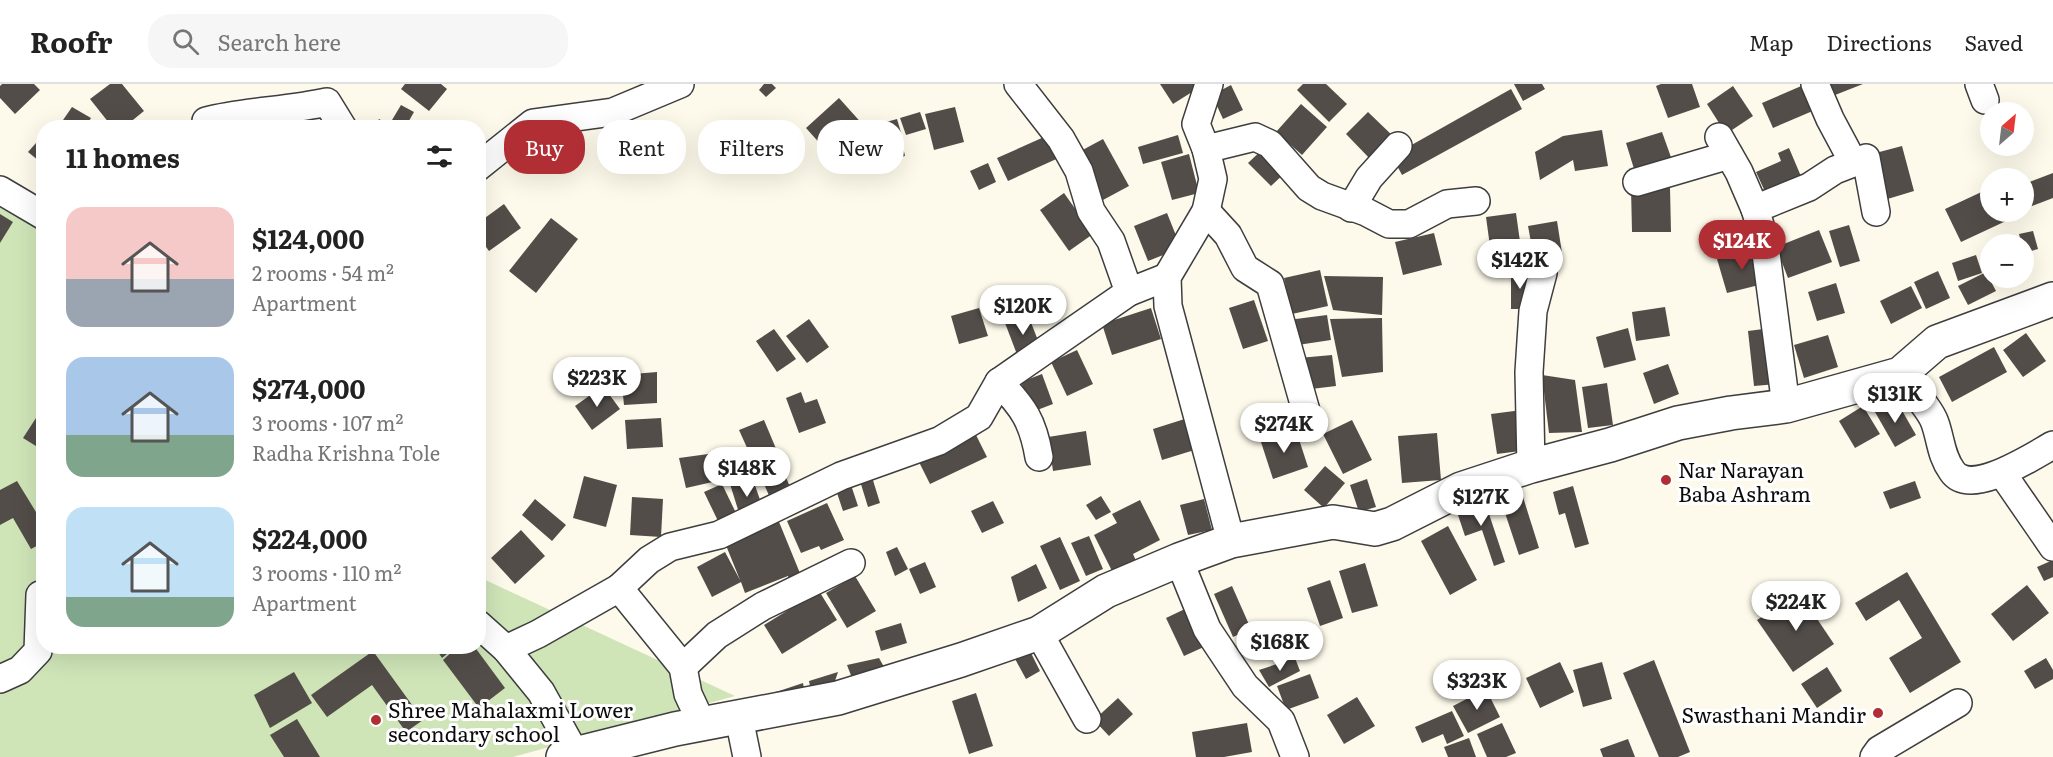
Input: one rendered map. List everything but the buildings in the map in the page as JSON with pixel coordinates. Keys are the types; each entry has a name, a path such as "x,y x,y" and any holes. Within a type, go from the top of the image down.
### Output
{"street":[{"path":"486,161 533,123 614,112 681,84"},
{"path":"1018,84 1061,139 1079,171 1091,211 1111,241 1129,292"},
{"path":"1209,84 1196,124 1214,179 1206,210 1167,277 1168,306 1231,541"},
{"path":"1815,84 1830,119 1853,162"},
{"path":"210,120 236,114 279,111 327,102 338,120"},
{"path":"1206,149 1255,136 1270,144 1309,188 1389,224 1409,224 1447,204 1476,201"},
{"path":"1351,208 1369,178 1398,146"},
{"path":"1636,182 1724,146 1755,209 1764,238 1786,406"},
{"path":"1755,209 1809,187 1835,170 1866,158 1876,212"},
{"path":"0,190 36,211"},
{"path":"1206,210 1228,235 1245,268 1270,284 1310,425"},
{"path":"1531,466 1529,372 1533,311 1543,273"},
{"path":"506,649 538,634 619,588 649,560 670,547 719,535 841,476 939,441 979,417 999,382 1129,292 1167,277"},
{"path":"486,631 506,649 541,692 569,756 675,729 838,698 961,660 1039,633 1106,591 1231,541 1333,522 1375,529 1384,527 1461,489 1531,466 1610,445 1678,423 1731,412 1786,406 1900,374 1937,342 2053,299"},
{"path":"1900,374 1935,421 1943,455 1953,474 1965,480 1986,478 2002,473 2053,445"},
{"path":"999,382 1021,404 1035,435 1039,457"},
{"path":"2002,473 2053,547"},
{"path":"1179,560 1207,629 1245,686 1281,721 1295,757"},
{"path":"683,667 717,635 763,606 851,563"},
{"path":"619,588 683,667 688,694 702,724"},
{"path":"1039,633 1087,719"},
{"path":"0,679 20,670 36,653"},
{"path":"1874,757 1880,750 1958,703"},
{"path":"739,718 747,757"}],"green space":[{"path":"0,187 36,220 36,654 486,654 486,580 735,696 513,757 0,757"}],"place":[{"name":"Nar Narayan Baba Ashram","path":"1666,480"},
{"name":"Swasthani Mandir","path":"1878,713"},
{"name":"Shree Mahalaxmi Lower secondary school","path":"376,720"}]}
